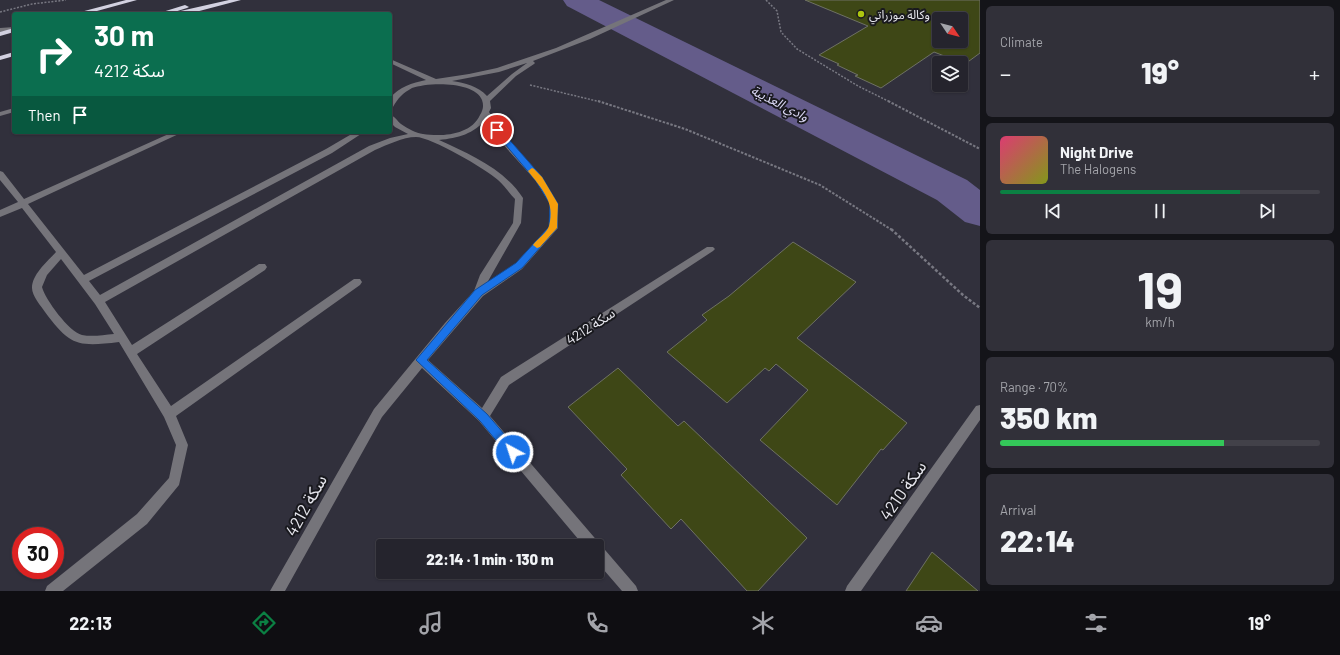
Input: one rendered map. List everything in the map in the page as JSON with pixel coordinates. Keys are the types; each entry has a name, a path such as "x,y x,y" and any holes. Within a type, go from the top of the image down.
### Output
{"highway":[{"path":"81,12 124,0"},
{"path":"86,12 134,0"},
{"path":"167,12 210,0"},
{"path":"187,12 238,0"},
{"path":"0,34 12,31"},
{"path":"0,58 12,55"}],"street":[{"path":"392,100 405,89 416,84 461,79 487,74 542,56 671,0"},
{"path":"0,30 12,30"},
{"path":"486,101 509,79 542,56"},
{"path":"392,62 437,81 453,81 469,86 482,94 486,101 487,109 486,113 478,124 468,130 449,136 428,137 415,135 404,131 395,125 392,120"},
{"path":"0,114 12,111"},
{"name":"سكة 4212","path":"277,591 378,413 421,360 479,293 519,266 553,228 554,204 539,179 503,139 486,113"},
{"path":"0,214 175,134"},
{"path":"83,280 329,151 357,134"},
{"path":"99,301 372,148 393,140 415,135"},
{"name":"سكة 4212","path":"428,137 473,159 501,178 519,198 517,223 483,278 479,293"},
{"path":"0,174 99,301 169,414 182,445 175,481 142,519 52,591"},
{"name":"سكة 4212","path":"483,417 505,381 710,249"},
{"path":"61,252 39,280 37,289 40,297 66,329 76,338 93,340 122,337"},
{"path":"131,352 262,267"},
{"path":"169,414 357,282"},
{"path":"421,360 483,417 587,539"},
{"name":"سكة 4210","path":"852,591 980,410"},
{"path":"604,559 631,591"}],"path":[{"path":"0,12 32,4 66,0"},
{"path":"766,0 777,11 781,32 797,49 858,86 980,149"},
{"path":"509,79 600,102 685,129 820,185 892,230 963,295 980,308"}],"building":[{"path":"805,0 980,0 980,53 968,62 968,56 944,56 934,52 881,88 855,76 858,75 819,55 868,26"},
{"path":"793,242 856,282 797,338 907,423 883,450 881,449 837,505 760,440 808,390 776,364 769,371 765,368 727,403 667,352 707,320 702,315 729,296"},
{"path":"618,368 678,426 684,421 807,538 758,591 747,591 681,519 671,529 621,475 627,469 568,407"},
{"path":"932,552 978,591 906,591"}],"waterway":[{"name":"وادي العذيبة","path":"577,0 952,190 980,211"}],"slow traffic":[{"path":"532,171 539,179 554,204 553,228 537,245"}],"place":[{"name":"وكالة موزراتي","path":"861,14"}],"route":[{"path":"497,130 503,139 539,179 554,204 553,228 519,266 479,293 421,360 483,417 513,452"}]}
